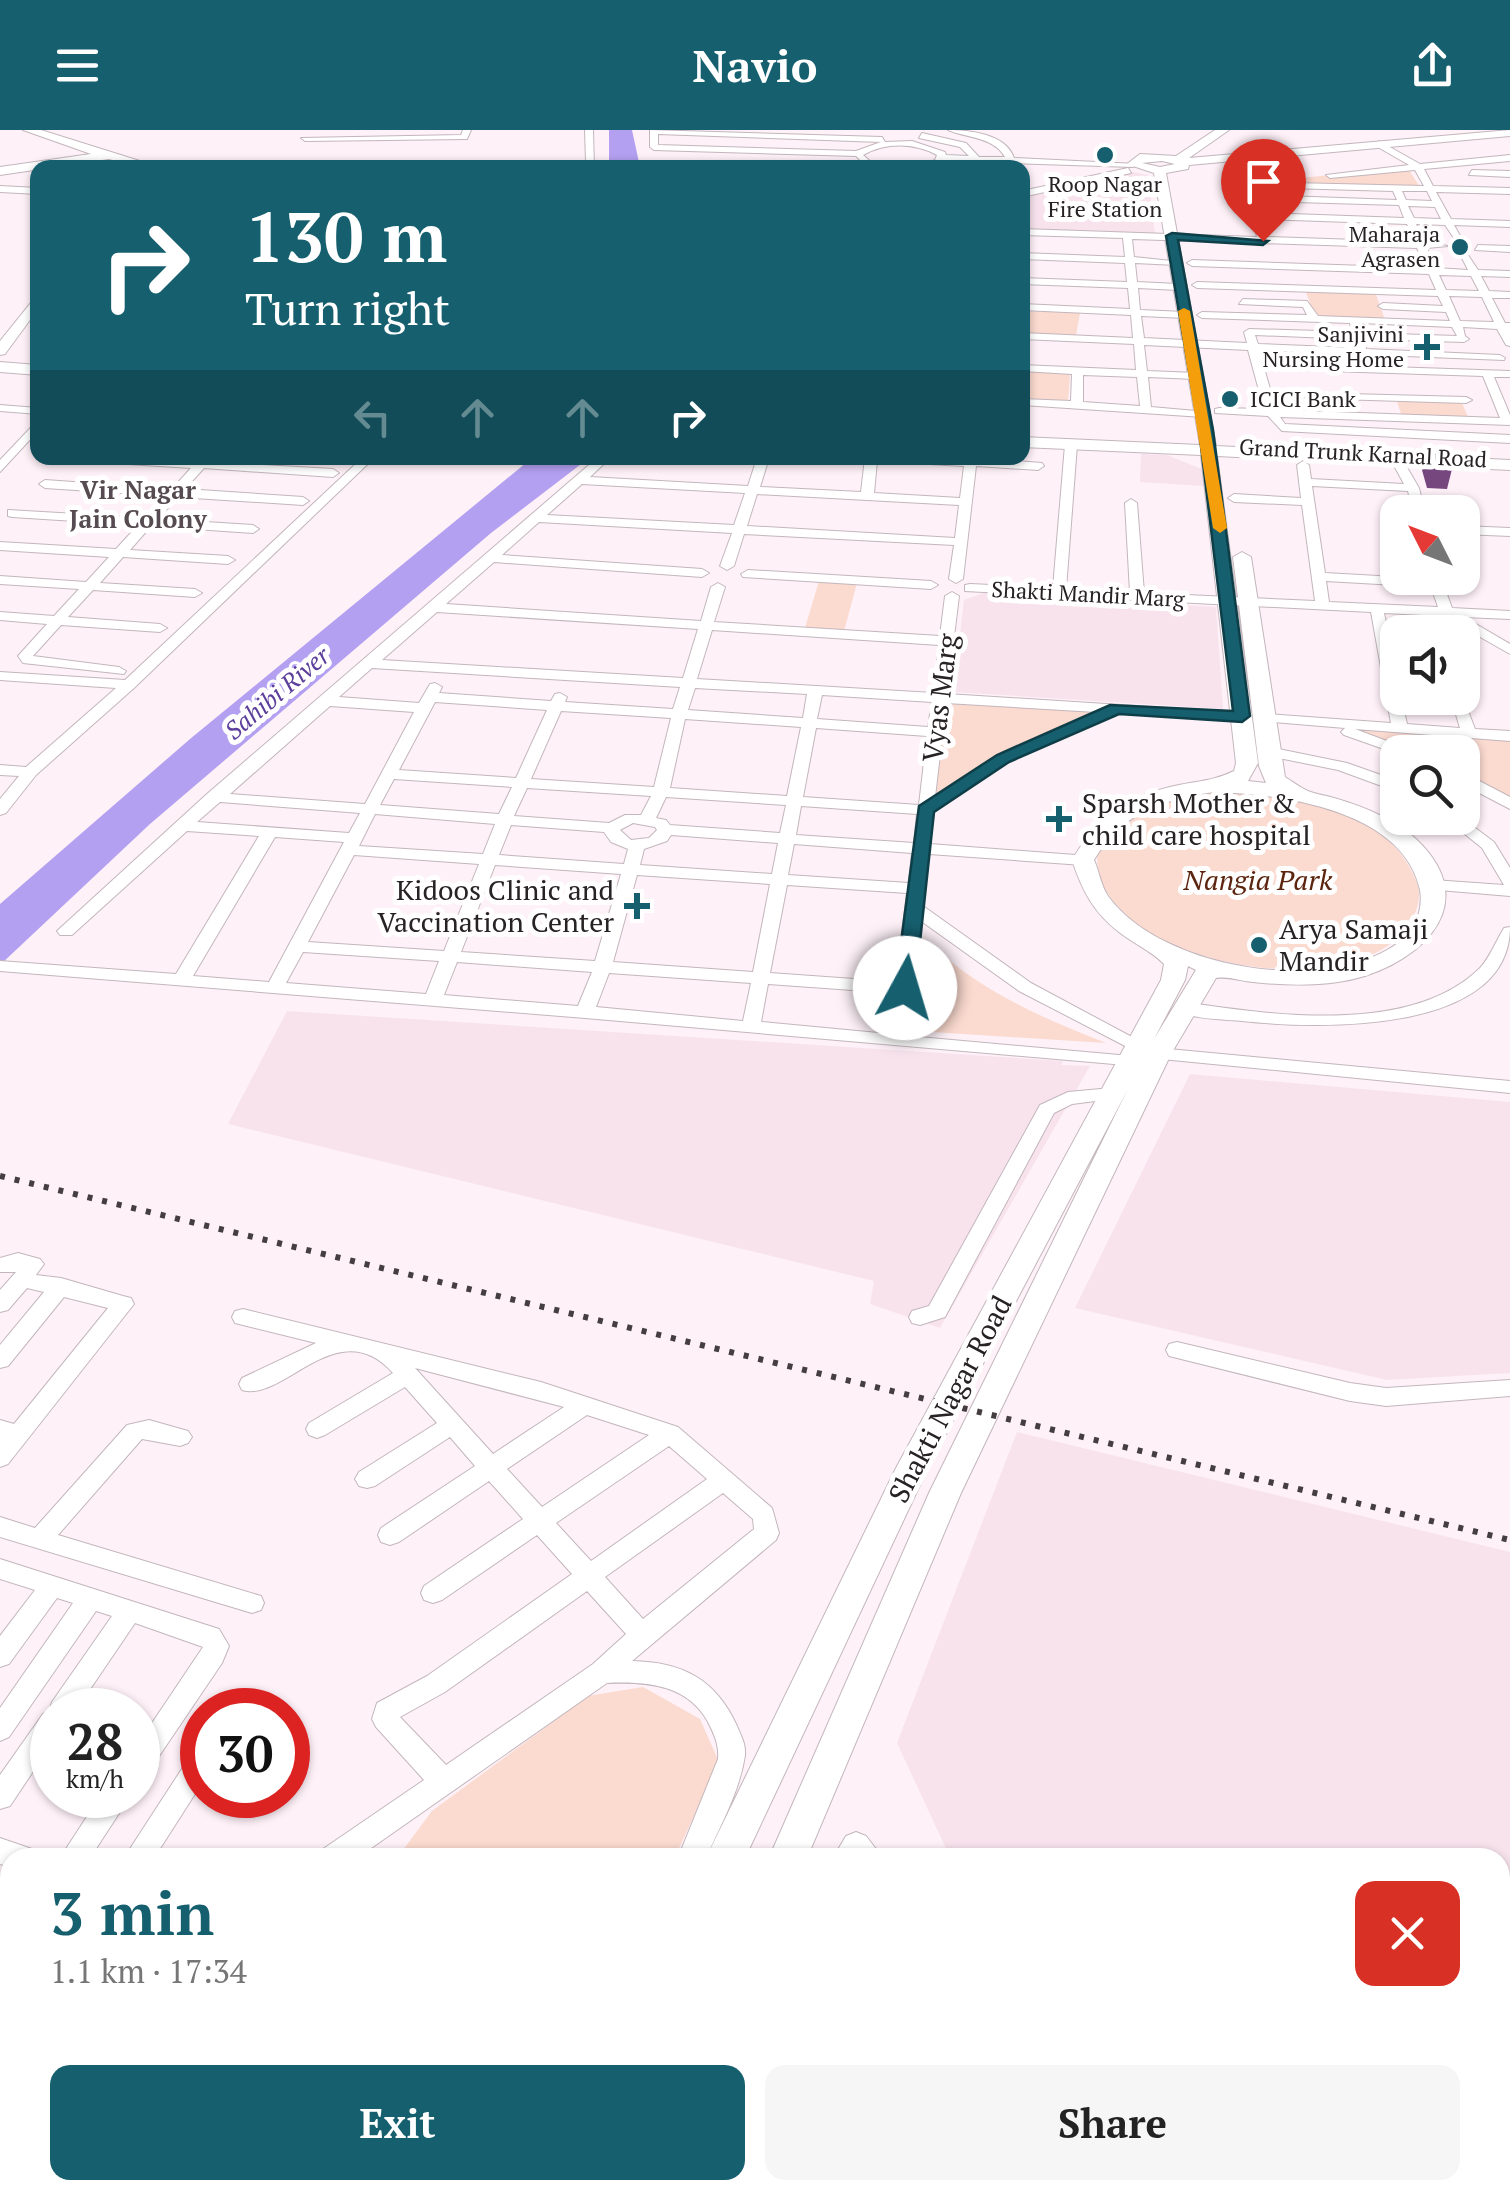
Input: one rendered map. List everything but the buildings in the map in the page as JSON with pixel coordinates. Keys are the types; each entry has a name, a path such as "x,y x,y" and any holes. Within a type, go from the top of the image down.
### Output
{"street":[{"path":"29,130 125,160"},
{"path":"40,130 106,155"},
{"path":"297,146 308,134 449,137 466,136 467,130"},
{"path":"589,130 590,160"},
{"path":"952,130 993,140 1007,150 1010,160"},
{"path":"1131,130 1148,130"},
{"path":"1207,130 1173,165 1179,238 1184,262 1197,285 1210,354"},
{"path":"1173,165 1223,130"},
{"path":"943,158 936,150 904,137 858,154 711,149 654,152 654,131 904,137 963,145 976,159"},
{"path":"709,160 721,132"},
{"path":"938,160 1030,160 1137,167 1510,135"},
{"path":"374,160 389,137"},
{"path":"446,160 454,139 449,137"},
{"path":"1382,146 1419,169 1506,325 1510,342"},
{"path":"858,154 864,160"},
{"path":"84,160 106,155"},
{"path":"77,160 106,155"},
{"path":"1252,184 1510,158"},
{"path":"1030,192 1137,167"},
{"path":"0,173 30,168"},
{"path":"1419,169 1510,171"},
{"path":"0,173 30,170"},
{"path":"1458,172 1486,224"},
{"path":"1252,184 1505,191 1510,206"},
{"path":"1252,184 1263,241"},
{"path":"1396,188 1474,357"},
{"path":"0,190 30,191"},
{"path":"1253,198 1438,204"},
{"path":"1286,199 1297,242"},
{"path":"1258,216 1510,224"},
{"path":"1030,232 1420,246 1443,246 1510,234"},
{"path":"1128,235 1146,410"},
{"path":"1226,240 1270,413 1278,426 1290,430 1510,439"},
{"path":"1321,243 1332,273 1377,291 1476,272 1510,270 1505,248 1478,248 1459,242"},
{"path":"1030,256 1184,262 1302,288 1332,273"},
{"path":"1234,270 1332,273 1427,260"},
{"path":"1184,262 1178,287 1213,445 1239,603 1276,782 1364,816 1402,840 1422,862 1434,885 1433,914 1412,944 1371,966 1315,977 1258,976 1222,970 1163,950 1136,935 1099,900 1084,860 1095,835 1119,812 1167,792 1222,785 1300,793"},
{"path":"1197,285 1234,270 1332,273 1437,282 1510,295"},
{"path":"1030,281 1178,287"},
{"path":"1302,288 1314,319"},
{"path":"1377,291 1388,321"},
{"path":"1030,294 1133,299"},
{"path":"1242,302 1307,304"},
{"path":"1383,306 1450,308"},
{"path":"1030,307 1184,315"},
{"path":"0,351 30,309"},
{"path":"1202,315 1506,325"},
{"path":"1354,320 1398,434 1401,458 1415,495"},
{"path":"1249,332 1464,339"},
{"path":"1030,337 1190,345 1210,354 1255,349 1507,358"},
{"path":"1295,350 1314,414"},
{"path":"1447,356 1474,420"},
{"path":"1299,366 1510,374"},
{"path":"0,367 30,369"},
{"path":"1030,368 1196,376"},
{"path":"1335,368 1342,396"},
{"path":"1076,405 1078,371"},
{"path":"1412,371 1424,399"},
{"path":"1222,785 1243,774 1247,763 1234,498 1213,445 1218,403 1270,413 1509,422 1487,373"},
{"path":"0,379 30,380"},
{"path":"1309,396 1466,400"},
{"path":"1030,402 1146,410 1213,445"},
{"path":"0,408 30,410"},
{"path":"0,468 30,432"},
{"path":"1030,440 1213,445 1262,451"},
{"path":"1030,441 1071,445 1213,445 1262,451"},
{"path":"1060,593 1071,445"},
{"name":"Grand Trunk Karnal Road","path":"1262,451 1510,463"},
{"path":"119,670 26,660 24,656 200,465"},
{"path":"247,465 332,473"},
{"path":"0,810 30,772 130,685 361,465"},
{"path":"66,931 213,796 494,558 596,465"},
{"path":"727,566 761,465"},
{"path":"868,496 870,465"},
{"name":"Vyas Marg","path":"898,1039 970,465"},
{"path":"1027,465 1038,466"},
{"path":"1303,465 1323,608"},
{"path":"579,480 966,502"},
{"path":"1306,482 1413,488"},
{"path":"45,484 303,500"},
{"path":"1234,498 1308,502"},
{"path":"1131,503 1136,596"},
{"path":"12,513 253,529"},
{"path":"537,518 961,542"},
{"path":"1480,531 1510,532"},
{"path":"0,546 228,560"},
{"path":"494,558 702,573 727,566 748,574 931,585 935,592 954,588"},
{"path":"702,573 704,582 718,586 737,585 748,574"},
{"path":"1319,577 1380,581"},
{"path":"0,580 195,593"},
{"path":"648,818 661,791 679,715 710,625 718,586"},
{"name":"Shakti Mandir Marg","path":"954,588 966,592 970,588 1510,615"},
{"path":"1438,595 1440,615"},
{"path":"436,608 948,641"},
{"path":"1376,610 1400,728"},
{"name":"Shakti Mandir Marg","path":"1440,612 1510,650"},
{"path":"0,616 160,628"},
{"path":"370,664 1242,716"},
{"path":"274,989 445,669"},
{"path":"0,676 130,685"},
{"path":"432,1002 504,821 570,677"},
{"path":"751,1027 815,693"},
{"path":"327,702 555,708 935,732"},
{"path":"389,774 926,810 1003,759 1116,708"},
{"path":"1463,715 1468,733"},
{"path":"1264,718 1510,736"},
{"path":"1318,722 1380,743"},
{"path":"1269,752 1342,766 1380,781"},
{"path":"0,770 30,772"},
{"path":"1480,788 1510,804"},
{"path":"213,796 612,828 630,818 648,818 660,822 664,830"},
{"path":"182,826 269,832 489,860 778,880 915,898 1024,987 1142,1053"},
{"path":"612,828 614,838 638,846 651,844 664,830"},
{"path":"664,830 1084,860"},
{"path":"182,979 269,832"},
{"path":"1476,835 1488,844 1510,882"},
{"path":"584,1012 603,966 638,846"},
{"path":"1434,885 1510,891"},
{"path":"1184,1008 1321,1023 1379,1018 1416,1009 1485,975 1504,953 1510,932"},
{"path":"297,946 905,988"},
{"name":"Shakti Nagar Road","path":"792,1848 944,1493 1173,980 1176,963 1163,950"},
{"path":"6,968 898,1039 1142,1053 1510,1087"},
{"name":"Shakti Nagar Road","path":"730,1848 912,1468 1112,1094 1142,1053 1184,1008 1207,972 1222,970"},
{"path":"920,1317 937,1311 1047,1108 1068,1098 1112,1094"},
{"path":"0,1265 12,1266 18,1260 32,1264 0,1304"},
{"path":"0,1458 9,1431 123,1309 116,1300 22,1279"},
{"path":"0,1360 61,1286"},
{"path":"243,1317 584,1405 670,1433 764,1515 767,1532 602,1672 348,1848"},
{"path":"250,1384 340,1341"},
{"path":"1178,1350 1350,1392 1386,1397 1510,1388"},
{"path":"388,1353 642,1636"},
{"path":"317,1429 407,1375"},
{"path":"390,1536 584,1405"},
{"path":"367,1478 452,1425"},
{"path":"42,1537 135,1432 149,1429 180,1437"},
{"path":"433,1593 670,1433"},
{"path":"444,1782 385,1719 386,1710 436,1684 724,1480"},
{"path":"0,1525 252,1603"},
{"path":"0,1569 210,1636 216,1646 214,1656 160,1734"},
{"path":"0,1656 52,1586"},
{"path":"0,1729 91,1598"},
{"path":"75,1688 130,1610"},
{"path":"602,1672 634,1670 682,1679 704,1692 719,1712 732,1749 696,1848"},
{"path":"0,1797 30,1754"},
{"path":"145,1848 180,1794"},
{"path":"81,1848 101,1818"}],"shaded area":[{"path":"1133,172 1148,175 1155,234 1030,230 1030,194"},
{"path":"1141,454 1167,455 1204,470 1204,486 1140,482"},
{"path":"984,593 1216,607 1223,709 953,692 964,600"},
{"path":"287,1011 1063,1061 1061,1065 1090,1066 940,1328 870,1304 874,1281 228,1124"},
{"path":"1190,1074 1510,1102 1510,1373 1387,1380 1075,1308"},
{"path":"1017,1432 1510,1552 1510,1848 946,1848 897,1743"}],"green space":[{"path":"1407,167 1420,187 1264,182"},
{"path":"1305,289 1375,292 1385,320 1315,318"},
{"path":"1030,311 1080,313 1076,335 1030,334"},
{"path":"1030,372 1070,374 1068,402 1030,399"},
{"path":"1397,401 1462,403 1468,417 1401,414"},
{"path":"819,581 857,583 844,631 805,628"},
{"path":"944,703 1103,710 1014,748 933,799"},
{"path":"1348,728 1451,735 1380,735 1380,739"},
{"path":"1480,737 1510,739 1510,800 1480,783"},
{"name":"Nangia Park","path":"1203,791 1263,794 1325,806 1354,818 1379,833 1401,854 1416,880 1418,905 1395,940 1365,958 1326,967 1282,969 1236,964 1192,952 1153,934 1122,911 1102,882 1097,861 1101,843 1112,829 1127,817 1166,800"},
{"path":"930,944 970,976 1013,1002 1106,1043 917,1031"},
{"path":"643,1687 700,1719 719,1762 679,1848 404,1848 432,1811 588,1696"}],"water":[{"path":"609,130 632,130 638,160 609,160"},
{"name":"Sahibi River","path":"523,465 580,465 491,533 150,824 0,965 0,904 190,739"}],"railway":[{"path":"0,1176 1510,1540"}],"slow traffic":[{"path":"1184,311 1220,528"}],"place":[{"name":"Roop Nagar Fire Station","path":"1105,155"},
{"name":"Maharaja Agrasen","path":"1460,247"},
{"name":"Sanjivini Nursing Home","path":"1427,347"},
{"name":"ICICI Bank","path":"1230,399"},
{"name":"Sparsh Mother & child care hospital","path":"1059,819"},
{"name":"Kidoos Clinic and Vaccination Center","path":"637,906"},
{"name":"Arya Samaji Mandir","path":"1259,945"}],"district":[{"name":"Vir Nagar Jain Colony","path":"138,504"}],"route":[{"path":"905,988 926,810 1003,759 1116,708 1242,716 1206,430 1172,236 1263,241"}]}
